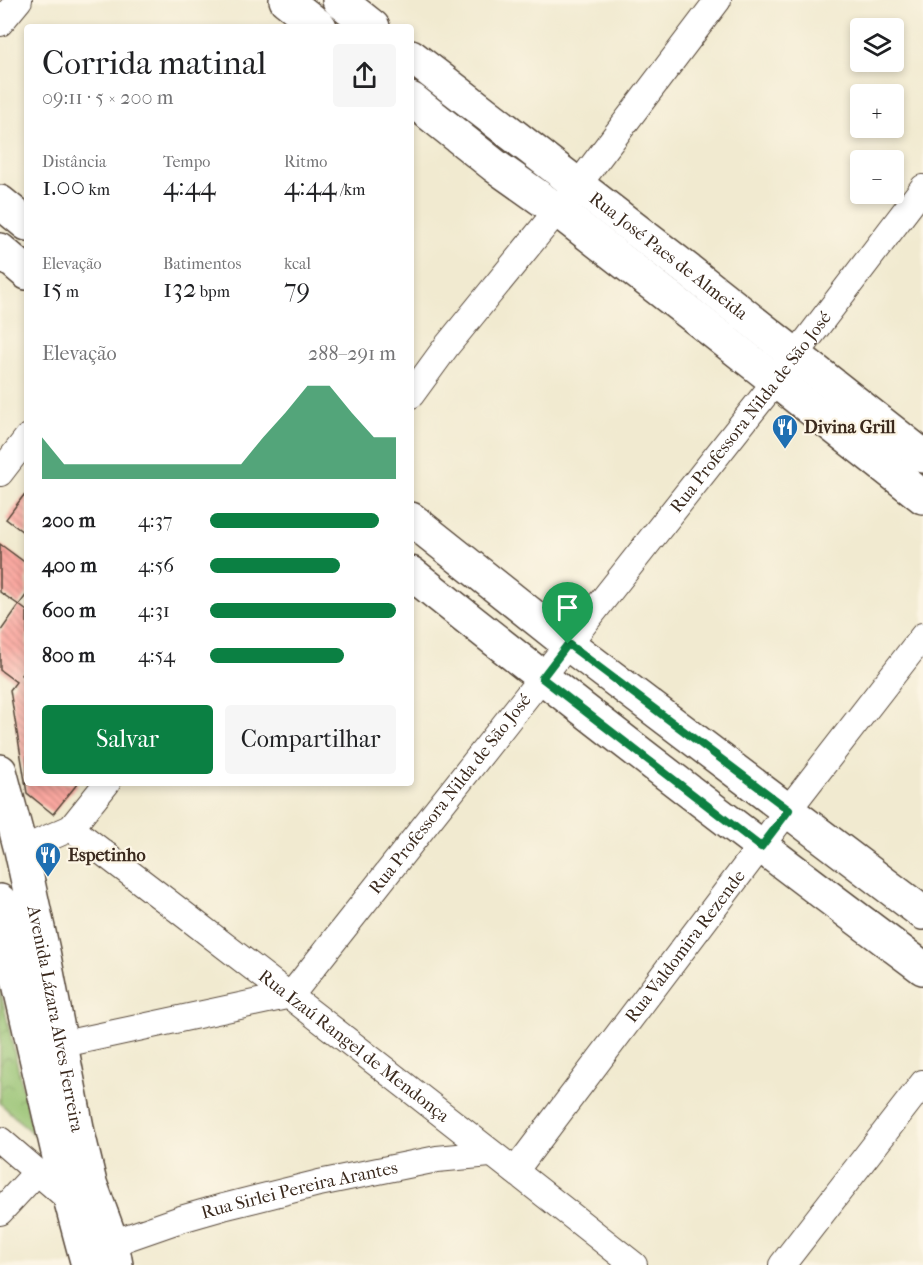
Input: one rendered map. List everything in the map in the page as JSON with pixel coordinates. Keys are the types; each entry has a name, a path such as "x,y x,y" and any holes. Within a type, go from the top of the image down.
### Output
{"main road":[{"path":"286,0 316,24"},
{"name":"Rua José Paes de Almeida","path":"414,58 578,185 923,497"},
{"name":"Rua José Paes de Almeida","path":"414,101 495,166 784,369 923,456"},
{"path":"0,202 24,222"},
{"path":"0,250 24,270"},
{"path":"414,521 568,644 923,913"},
{"path":"414,575 542,678 761,847 923,968"},
{"name":"Avenida Lázara Alves Ferreira","path":"0,771 21,850 70,1200 105,1258"},
{"name":"Avenida Lázara Alves Ferreira","path":"0,901 78,1133 105,1258"}],"street":[{"path":"0,23 19,0"},
{"path":"414,391 446,347 578,185 718,0"},
{"name":"Rua Professora Nilda de São José","path":"291,994 542,678 923,188"},
{"path":"0,473 24,442"},
{"name":"Rua Valdomira Rezende","path":"515,1171 923,636"},
{"path":"21,850 71,828 105,786"},
{"name":"Rua Izaú Rangel de Mendonça","path":"71,828 291,994 490,1154 634,1265"},
{"path":"49,1047 291,994"},
{"path":"782,1265 923,1083"},
{"path":"0,1140 70,1200"},
{"name":"Rua Sirlei Pereira Arantes","path":"105,1258 213,1210 320,1183 437,1160 490,1154"},
{"path":"0,1212 37,1172"}],"green space":[{"path":"0,988 33,1134 0,1103"}],"building":[{"path":"24,495 24,533 6,519"},
{"path":"0,544 24,562 24,598 19,605 0,592"},
{"path":"19,605 24,609 24,671 21,675 24,678 24,775 10,690 16,682 0,670 0,632"},
{"path":"26,786 76,786 53,814 27,793"}],"place":[{"name":"Divina Grill","path":"785,450"},
{"name":"Espetinho","path":"48,878"}],"route":[{"path":"568,644 789,810 761,847 542,678 568,644"}]}
